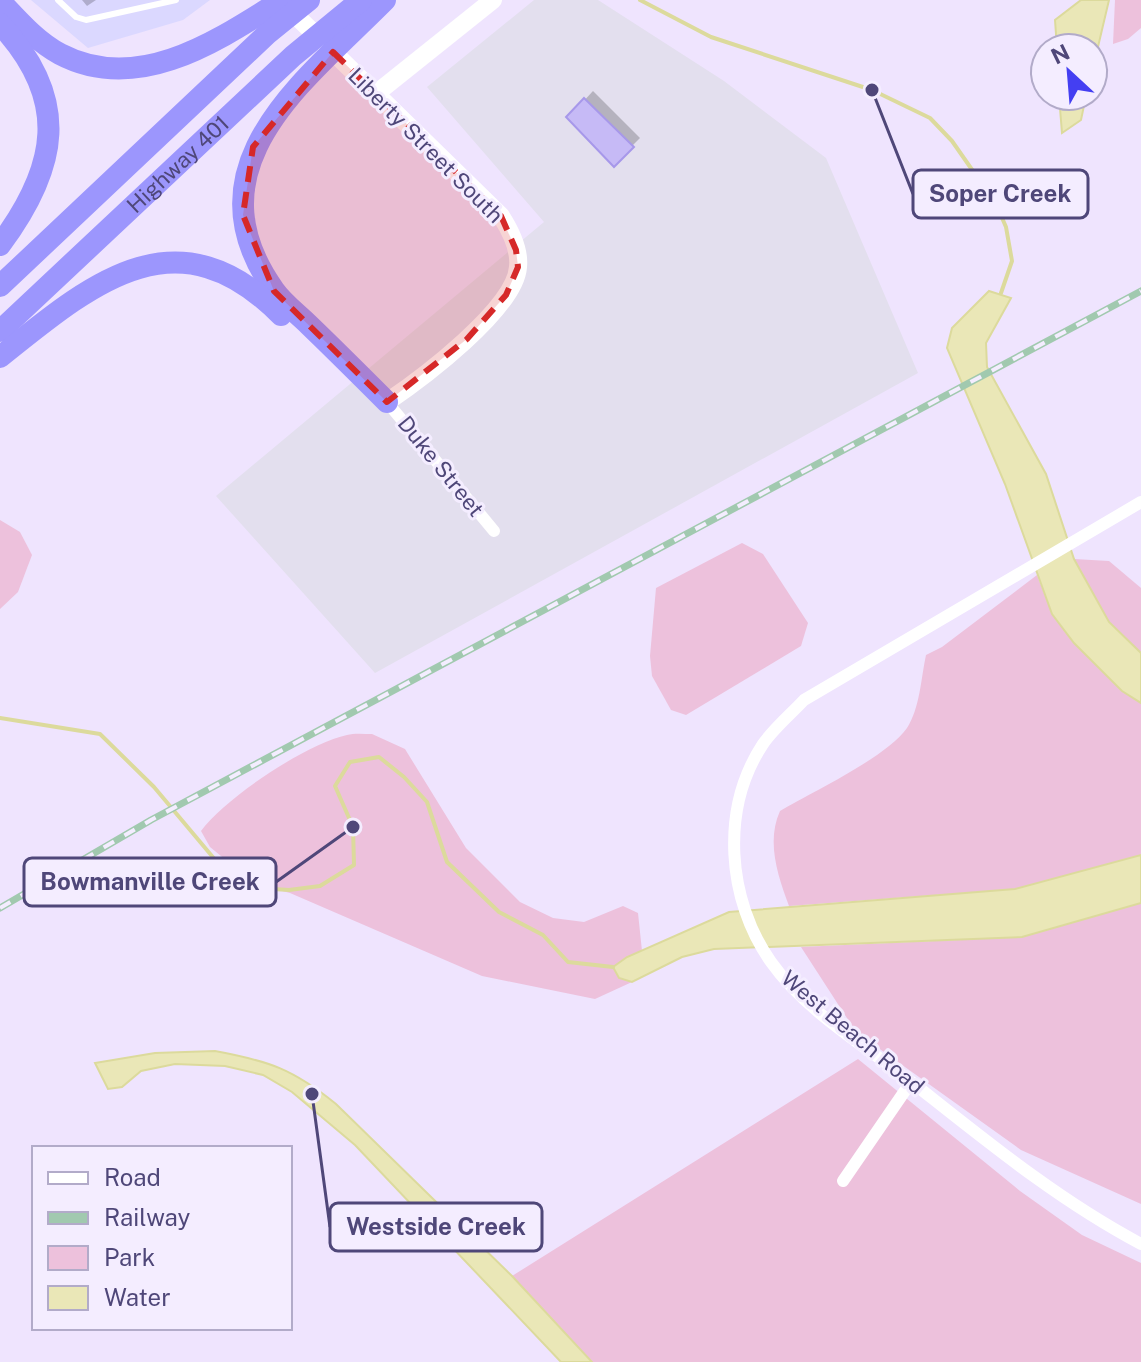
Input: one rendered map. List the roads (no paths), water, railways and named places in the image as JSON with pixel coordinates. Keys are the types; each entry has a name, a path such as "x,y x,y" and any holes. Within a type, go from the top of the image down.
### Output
{"highway":[{"path":"0,1 34,36 59,54 78,62 118,69 149,66 259,27 281,0"},
{"name":"Highway 401","path":"0,286 259,27 309,0"},
{"name":"Highway 401","path":"0,331 293,56 342,29 361,0"},
{"path":"385,0 342,29 311,73 275,113 253,147 245,181 243,215 251,242 274,291 387,402"},
{"path":"0,24 35,73 43,93 48,135 42,177 21,216 0,245"},
{"path":"0,357 109,278 146,263 182,260 222,271 266,300 358,393 369,400 387,402"}],"main road":[{"name":"Liberty Street South","path":"281,0 314,36 378,92 501,216 511,232 518,267 506,295 467,339 387,402"},
{"path":"378,92 493,0"}],"street":[{"name":"Duke Street","path":"387,402 494,531"},
{"name":"West Beach Road","path":"1141,502 804,700 763,744 746,780 736,820 734,859 740,897 753,931 772,963 837,1025 1008,1159 1097,1220 1141,1244"},
{"path":"843,1181 911,1082"}],"lane":[{"path":"58,0 76,17 86,20 176,0"}],"water":[{"path":"1081,0 1109,0 1101,32 1056,32 1055,20"},
{"path":"1060,112 1083,112 1081,120 1062,133"},
{"path":"989,291 1011,298 986,343 987,367 1046,474 1074,559 1109,622 1141,653 1141,703 1122,691 1074,643 1052,614 1005,484 947,348 952,328"},
{"path":"1141,855 1141,903 1022,937 714,949 682,957 632,982 619,978 613,967 627,957 729,912 1015,889"},
{"path":"215,1051 280,1068 307,1082 336,1104 512,1276 592,1362 561,1362 355,1145 292,1092 263,1075 225,1066 175,1064 141,1071 122,1087 108,1089 95,1063 155,1053"}],"waterway":[{"path":"640,0 711,37 872,90 930,118 952,141 996,204 1006,227 1012,261 1001,293"},
{"path":"0,718 100,734 154,787 227,874 258,888 289,890 320,886 354,865 353,827 335,786 350,762 379,757 404,777 427,802 447,862 499,912 543,935 568,962 613,967"}],"railway":[{"path":"0,908 151,820 1141,291"}],"place":[{"name":"Soper Creek","path":"872,90"},
{"name":"Bowmanville Creek","path":"353,827"},
{"name":"Westside Creek","path":"312,1094"}]}
